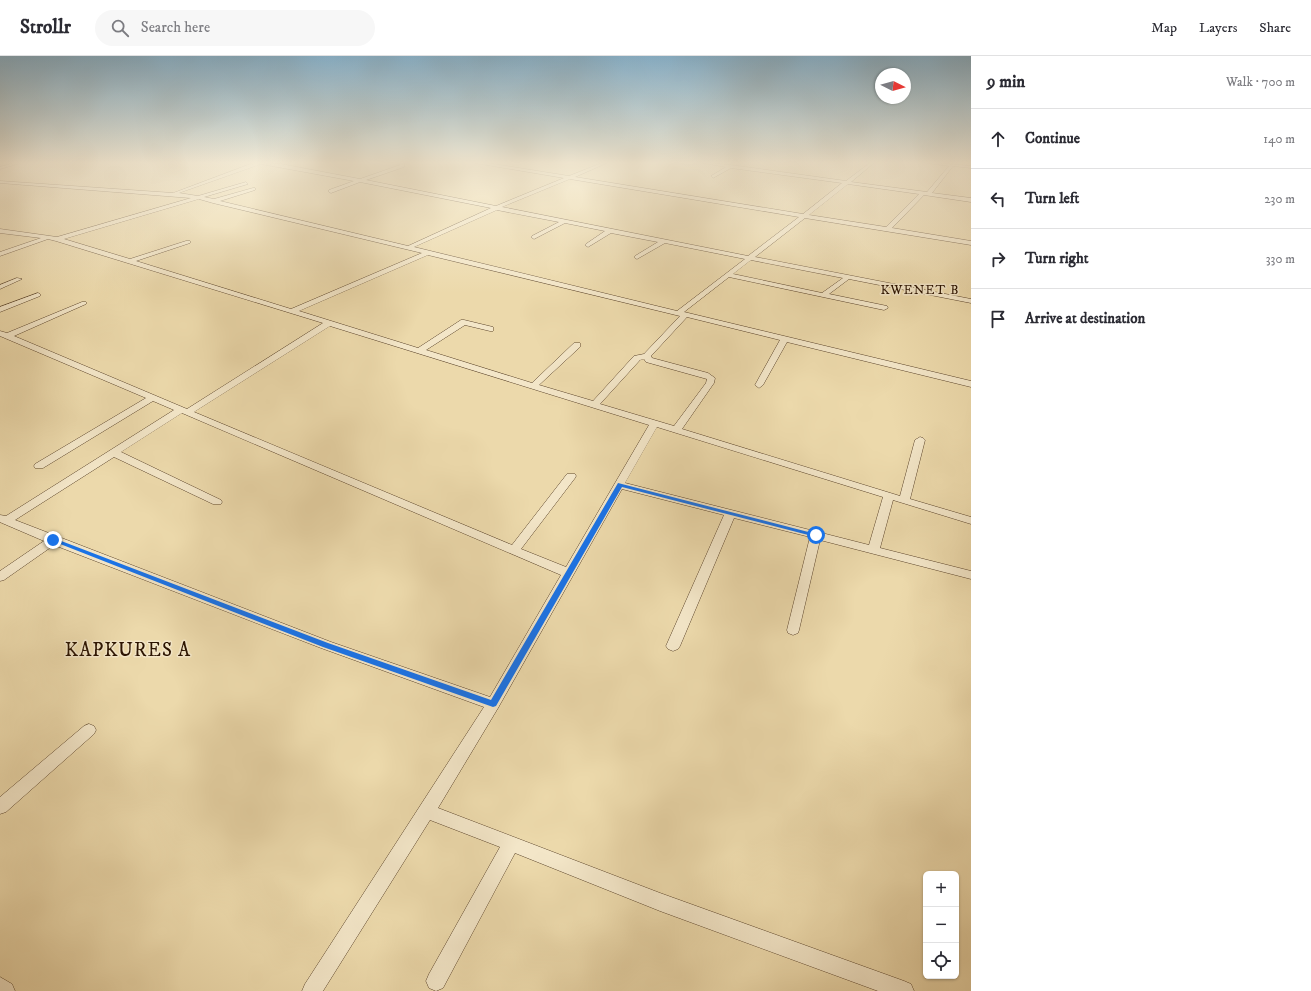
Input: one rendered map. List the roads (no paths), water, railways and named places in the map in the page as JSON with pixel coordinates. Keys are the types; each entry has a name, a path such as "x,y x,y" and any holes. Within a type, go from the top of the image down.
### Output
{"street":[{"path":"0,254 168,206"},
{"path":"231,206 971,384"},
{"path":"484,206 750,257 847,278 971,301"},
{"path":"408,248 502,206"},
{"path":"746,206 971,243"},
{"path":"595,404 637,358 647,356 682,314 727,275 816,206"},
{"path":"888,229 913,206"},
{"path":"534,237 566,221"},
{"path":"588,245 611,230"},
{"path":"0,231 54,238 595,404 654,424 971,520"},
{"path":"637,257 664,240"},
{"path":"131,262 188,242"},
{"path":"293,311 427,253"},
{"path":"727,275 884,308"},
{"path":"824,295 847,278"},
{"path":"0,287 19,280"},
{"path":"0,310 38,294"},
{"path":"3,334 84,303"},
{"path":"419,351 464,322 490,329"},
{"path":"3,520 329,323"},
{"path":"3,334 515,549 568,573"},
{"path":"759,385 785,339"},
{"path":"533,386 577,345"},
{"path":"647,356 649,360 705,375 711,378 710,383 676,430"},
{"path":"39,466 153,397"},
{"path":"312,991 427,811 493,704 654,424"},
{"path":"904,500 920,440"},
{"path":"114,453 217,502"},
{"path":"515,549 571,476"},
{"path":"620,484 971,574"},
{"path":"874,550 890,496"},
{"path":"673,646 730,513"},
{"path":"3,520 326,645 493,704"},
{"path":"793,630 816,535"},
{"path":"0,577 53,540"},
{"path":"0,807 89,730"},
{"path":"427,811 660,902 904,991"},
{"path":"436,981 511,844"},
{"path":"0,988 5,991"}],"district":[{"name":"KWENET B","path":"920,289"},
{"name":"KAPKURES A","path":"128,649"}]}
